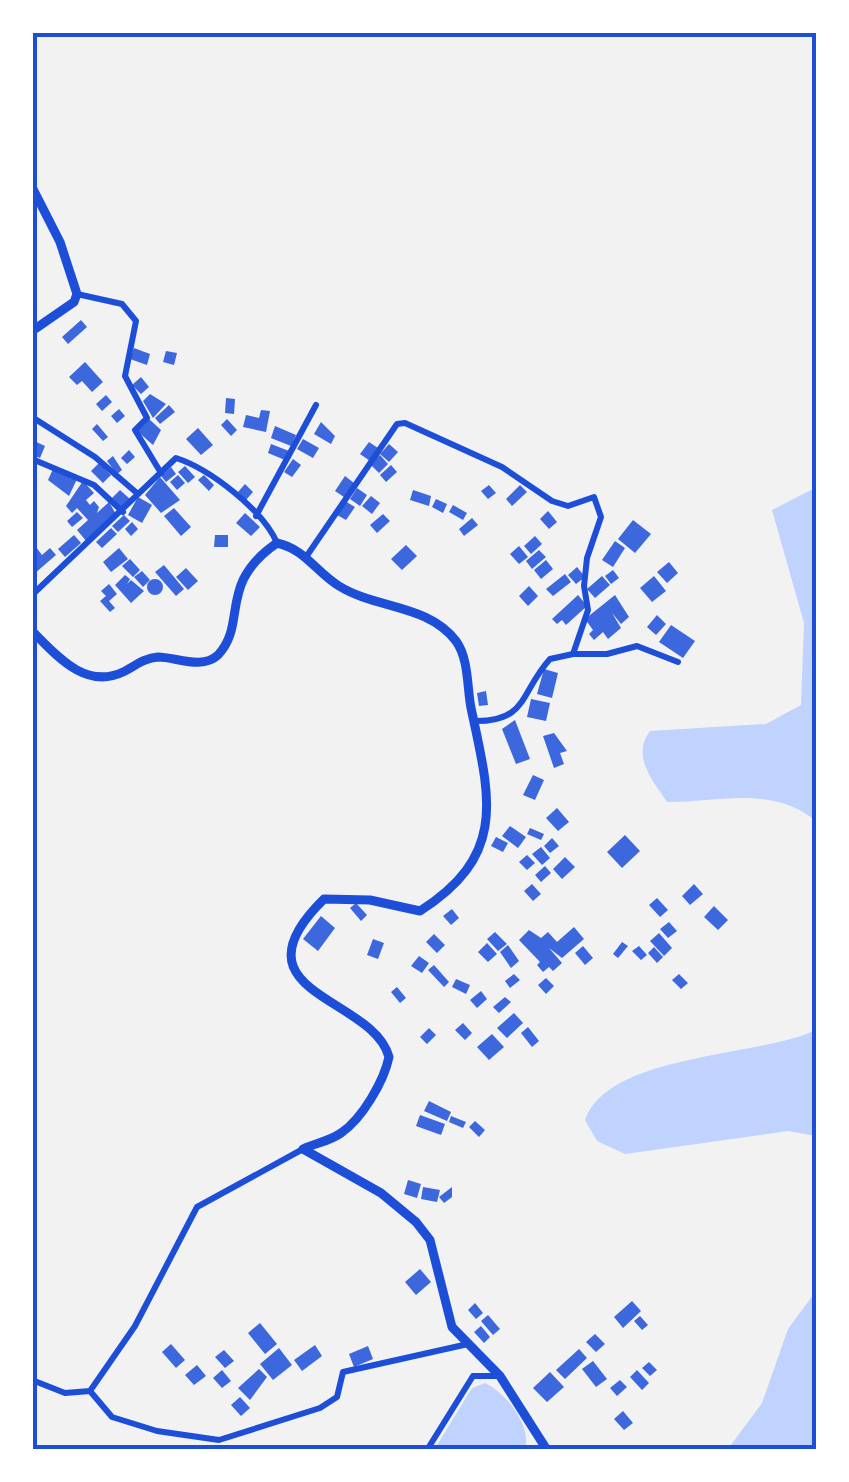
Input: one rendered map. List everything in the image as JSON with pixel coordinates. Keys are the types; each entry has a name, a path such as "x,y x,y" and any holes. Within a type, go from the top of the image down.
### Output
{"street":[{"path":"32,187 60,242 77,294 74,302 32,332"},
{"path":"77,294 122,304 136,322 124,376 147,418 135,430 161,473"},
{"path":"256,516 316,405"},
{"path":"32,417 95,456 138,494"},
{"path":"306,556 396,424 405,423 502,466 552,502 568,506 594,497 597,500 601,517 587,558 584,586 588,610 573,654"},
{"path":"32,459 94,486 123,512"},
{"path":"32,596 138,494 181,459 256,516 277,543 306,556 337,585 443,627 459,646 487,772 488,817 482,845 470,868 446,894 420,911 392,909 370,900 324,899 301,922 292,944 295,968 318,995 370,1030 390,1057 352,1124 340,1135 303,1149 197,1206 134,1326 90,1390 65,1394 32,1380"},
{"path":"32,630 71,668 87,674 109,676 160,657 205,662 217,655 226,639 248,566 277,543"},
{"path":"474,721 500,722 516,713 550,659 606,654 638,646 678,662"},
{"path":"303,1149 382,1194 416,1222 430,1240 452,1327 500,1376 547,1450"},
{"path":"90,1390 112,1417 157,1431 219,1440 320,1408 336,1397 343,1372 468,1344"},
{"path":"428,1450 473,1376 500,1376"}],"water":[{"path":"816,491 816,821 799,810 763,799 667,802 643,759 650,731 766,724 801,705 804,623 772,510"},
{"path":"816,1030 816,1136 788,1131 625,1154 597,1141 585,1120 599,1098 623,1081 653,1069"},
{"path":"816,1291 816,1449 728,1449 762,1403 788,1329"},
{"path":"485,1383 516,1411 525,1430 525,1449 434,1450 472,1388"}],"building":[{"path":"81,320 87,327 68,344 62,337"},
{"path":"134,348 150,354 147,365 130,359"},
{"path":"166,351 177,353 174,365 163,362"},
{"path":"85,362 103,382 92,392 82,381 77,385 69,377"},
{"path":"141,377 149,387 141,394 132,385"},
{"path":"150,394 166,404 153,418 143,401"},
{"path":"106,395 112,402 102,411 96,404"},
{"path":"226,398 235,399 234,414 225,413"},
{"path":"169,405 175,412 160,424 155,418"},
{"path":"119,409 125,416 117,423 111,416"},
{"path":"261,410 270,411 266,432 243,427 246,415 259,418"},
{"path":"149,419 161,430 153,445 136,430"},
{"path":"227,419 237,430 231,436 221,425"},
{"path":"321,422 335,436 331,444 314,434"},
{"path":"97,424 108,437 103,441 92,429"},
{"path":"275,426 296,435 291,446 271,438"},
{"path":"198,428 213,445 201,455 186,439"},
{"path":"303,439 319,448 313,458 297,449"},
{"path":"32,440 45,446 40,458 32,455"},
{"path":"369,442 378,448 370,461 360,454"},
{"path":"271,444 289,451 285,460 268,453"},
{"path":"389,444 398,452 389,462 380,454"},
{"path":"129,450 135,457 127,464 121,458"},
{"path":"380,455 388,464 379,473 370,464"},
{"path":"113,456 122,470 117,474 107,461"},
{"path":"293,459 301,465 292,477 284,472"},
{"path":"99,463 111,475 103,483 91,471"},
{"path":"391,465 397,472 386,482 380,475"},
{"path":"185,466 195,477 188,483 178,472"},
{"path":"171,467 176,474 166,482 161,476"},
{"path":"53,469 77,479 69,496 48,480"},
{"path":"178,475 185,483 177,490 170,482"},
{"path":"204,475 214,485 209,491 198,480"},
{"path":"345,476 354,483 344,497 335,491"},
{"path":"160,477 180,500 161,513 145,495"},
{"path":"83,481 94,493 86,500 90,505 94,501 99,507 97,513 109,502 117,516 87,542 77,530 88,520 77,508 72,513 66,506"},
{"path":"245,484 253,492 246,500 238,492"},
{"path":"489,485 496,493 488,499 481,491"},
{"path":"520,485 527,492 512,506 506,499"},
{"path":"357,488 367,495 360,506 350,499"},
{"path":"120,490 132,501 123,510 112,498"},
{"path":"413,490 431,496 429,506 410,500"},
{"path":"371,496 380,503 372,514 362,506"},
{"path":"138,497 152,505 142,523 128,515"},
{"path":"436,499 447,504 443,513 432,507"},
{"path":"345,501 355,507 346,520 337,515"},
{"path":"453,505 467,513 463,520 449,512"},
{"path":"174,508 191,527 181,536 164,516"},
{"path":"548,511 557,522 549,529 540,519"},
{"path":"77,512 83,518 72,527 67,521"},
{"path":"245,513 260,527 251,536 236,523"},
{"path":"383,514 390,521 377,533 370,525"},
{"path":"124,515 130,521 118,532 112,526"},
{"path":"472,518 478,525 464,536 459,529"},
{"path":"633,520 651,534 635,553 618,539"},
{"path":"132,522 138,529 131,536 125,529"},
{"path":"111,528 117,534 102,548 96,542"},
{"path":"74,535 81,543 65,557 58,549"},
{"path":"215,535 228,535 228,547 214,547"},
{"path":"535,536 542,544 531,554 524,546"},
{"path":"615,541 625,548 613,567 602,560"},
{"path":"406,545 417,556 402,570 391,559"},
{"path":"519,546 528,557 519,564 510,554"},
{"path":"36,547 42,555 50,548 56,555 34,574"},
{"path":"119,548 128,559 111,572 103,562"},
{"path":"539,550 546,557 532,569 526,561"},
{"path":"130,559 140,570 133,577 122,566"},
{"path":"546,560 553,569 541,579 534,570"},
{"path":"669,562 678,573 667,583 657,572"},
{"path":"164,565 184,589 176,596 155,572"},
{"path":"577,567 585,577 576,584 568,575"},
{"path":"186,568 198,581 188,590 176,577"},
{"path":"613,570 619,578 611,584 605,576"},
{"path":"142,571 150,580 143,587 134,577"},
{"path":"565,574 571,582 553,596 546,589"},
{"path":"125,575 130,579 127,584 131,580 144,591 131,603 115,585"},
{"path":"602,576 610,585 595,598 587,589"},
{"path":"654,576 666,591 652,602 640,588"},
{"path":"155,579 163,587 155,595 147,587"},
{"path":"109,584 117,594 109,601 115,608 110,612 100,601 106,596 101,591"},
{"path":"529,586 538,596 528,606 519,596"},
{"path":"578,595 587,606 566,625 562,620 557,624 552,619"},
{"path":"615,595 629,617 621,624 612,613 621,628 608,639 603,632 594,640 589,634 593,630 585,619"},
{"path":"657,615 666,624 656,635 647,627"},
{"path":"671,625 695,641 683,658 659,642"},
{"path":"544,669 558,673 552,698 537,694"},
{"path":"486,691 488,705 479,706 477,693"},
{"path":"531,699 550,703 546,721 527,717"},
{"path":"515,720 530,759 516,764 502,729"},
{"path":"554,733 567,751 560,753 564,764 554,768 543,736"},
{"path":"533,775 544,780 535,800 523,795"},
{"path":"557,808 569,822 558,831 546,818"},
{"path":"510,826 526,837 518,848 502,836"},
{"path":"530,828 544,834 541,840 527,834"},
{"path":"625,835 640,851 622,868 607,852"},
{"path":"496,837 508,843 503,852 491,846"},
{"path":"552,838 559,846 550,853 544,846"},
{"path":"541,847 550,858 542,865 532,854"},
{"path":"527,855 535,863 527,870 519,862"},
{"path":"565,857 575,867 562,879 553,869"},
{"path":"545,866 551,873 541,882 535,875"},
{"path":"532,884 541,894 533,901 524,891"},
{"path":"694,884 703,894 690,905 682,896"},
{"path":"657,898 668,910 660,917 649,905"},
{"path":"356,903 367,915 361,921 350,908"},
{"path":"714,906 728,920 718,930 704,917"},
{"path":"452,909 459,918 451,925 443,916"},
{"path":"321,916 335,928 318,951 303,939"},
{"path":"669,922 677,931 668,938 660,929"},
{"path":"574,927 584,939 562,958 549,948 562,963 553,971 549,967 543,972 537,965 540,962 519,940 529,930 541,938 548,932 557,942"},
{"path":"495,932 507,944 498,951 487,939"},
{"path":"659,933 672,948 664,956 650,941"},
{"path":"434,934 445,945 437,953 426,942"},
{"path":"373,939 384,943 378,959 367,955"},
{"path":"622,942 628,946 618,958 613,954"},
{"path":"487,943 497,954 488,962 478,952"},
{"path":"508,945 519,961 511,968 500,952"},
{"path":"583,946 593,958 585,965 575,953"},
{"path":"639,946 647,955 641,960 632,951"},
{"path":"654,947 663,957 657,963 648,953"},
{"path":"419,956 429,963 422,973 411,966"},
{"path":"434,965 449,982 444,987 428,970"},
{"path":"514,974 520,980 510,988 505,981"},
{"path":"679,974 688,983 681,989 672,980"},
{"path":"546,978 554,986 546,994 538,985"},
{"path":"456,979 470,985 466,994 452,987"},
{"path":"397,987 406,998 400,1003 391,992"},
{"path":"481,991 487,999 477,1008 470,1000"},
{"path":"505,997 511,1002 499,1013 493,1007"},
{"path":"514,1013 523,1023 507,1038 497,1028"},
{"path":"463,1023 472,1033 465,1040 455,1030"},
{"path":"528,1027 539,1041 532,1047 521,1033"},
{"path":"429,1028 436,1035 427,1044 420,1037"},
{"path":"492,1034 504,1047 489,1060 477,1047"},
{"path":"429,1101 451,1112 447,1121 424,1111"},
{"path":"420,1115 445,1124 441,1135 416,1126"},
{"path":"451,1116 466,1122 463,1128 449,1122"},
{"path":"475,1121 485,1130 479,1137 469,1127"},
{"path":"408,1180 421,1184 417,1198 404,1194"},
{"path":"423,1187 440,1190 437,1202 421,1199"},
{"path":"452,1187 452,1197 444,1203 439,1197"},
{"path":"420,1269 431,1282 416,1295 405,1282"},
{"path":"632,1301 641,1311 623,1328 614,1317"},
{"path":"475,1303 483,1313 476,1319 468,1310"},
{"path":"488,1315 500,1329 493,1335 481,1321"},
{"path":"640,1316 648,1325 642,1330 634,1321"},
{"path":"260,1323 277,1344 265,1354 248,1333"},
{"path":"481,1326 490,1337 484,1343 474,1332"},
{"path":"595,1334 605,1344 596,1352 586,1342"},
{"path":"171,1344 185,1360 176,1368 162,1352"},
{"path":"315,1345 322,1356 302,1371 294,1360"},
{"path":"368,1346 373,1359 354,1367 349,1354"},
{"path":"279,1348 292,1365 273,1380 260,1364"},
{"path":"579,1349 587,1358 565,1379 556,1370"},
{"path":"224,1350 234,1361 225,1368 215,1357"},
{"path":"593,1361 607,1379 596,1387 582,1369"},
{"path":"649,1362 657,1370 650,1376 642,1368"},
{"path":"197,1365 206,1376 194,1385 185,1375"},
{"path":"259,1369 267,1377 250,1400 238,1388"},
{"path":"222,1370 231,1381 222,1388 213,1378"},
{"path":"637,1370 649,1383 642,1390 630,1377"},
{"path":"550,1372 564,1387 547,1402 533,1388"},
{"path":"620,1380 627,1387 617,1396 610,1388"},
{"path":"240,1397 250,1408 241,1416 231,1405"},
{"path":"623,1411 633,1423 624,1430 614,1419"}]}
